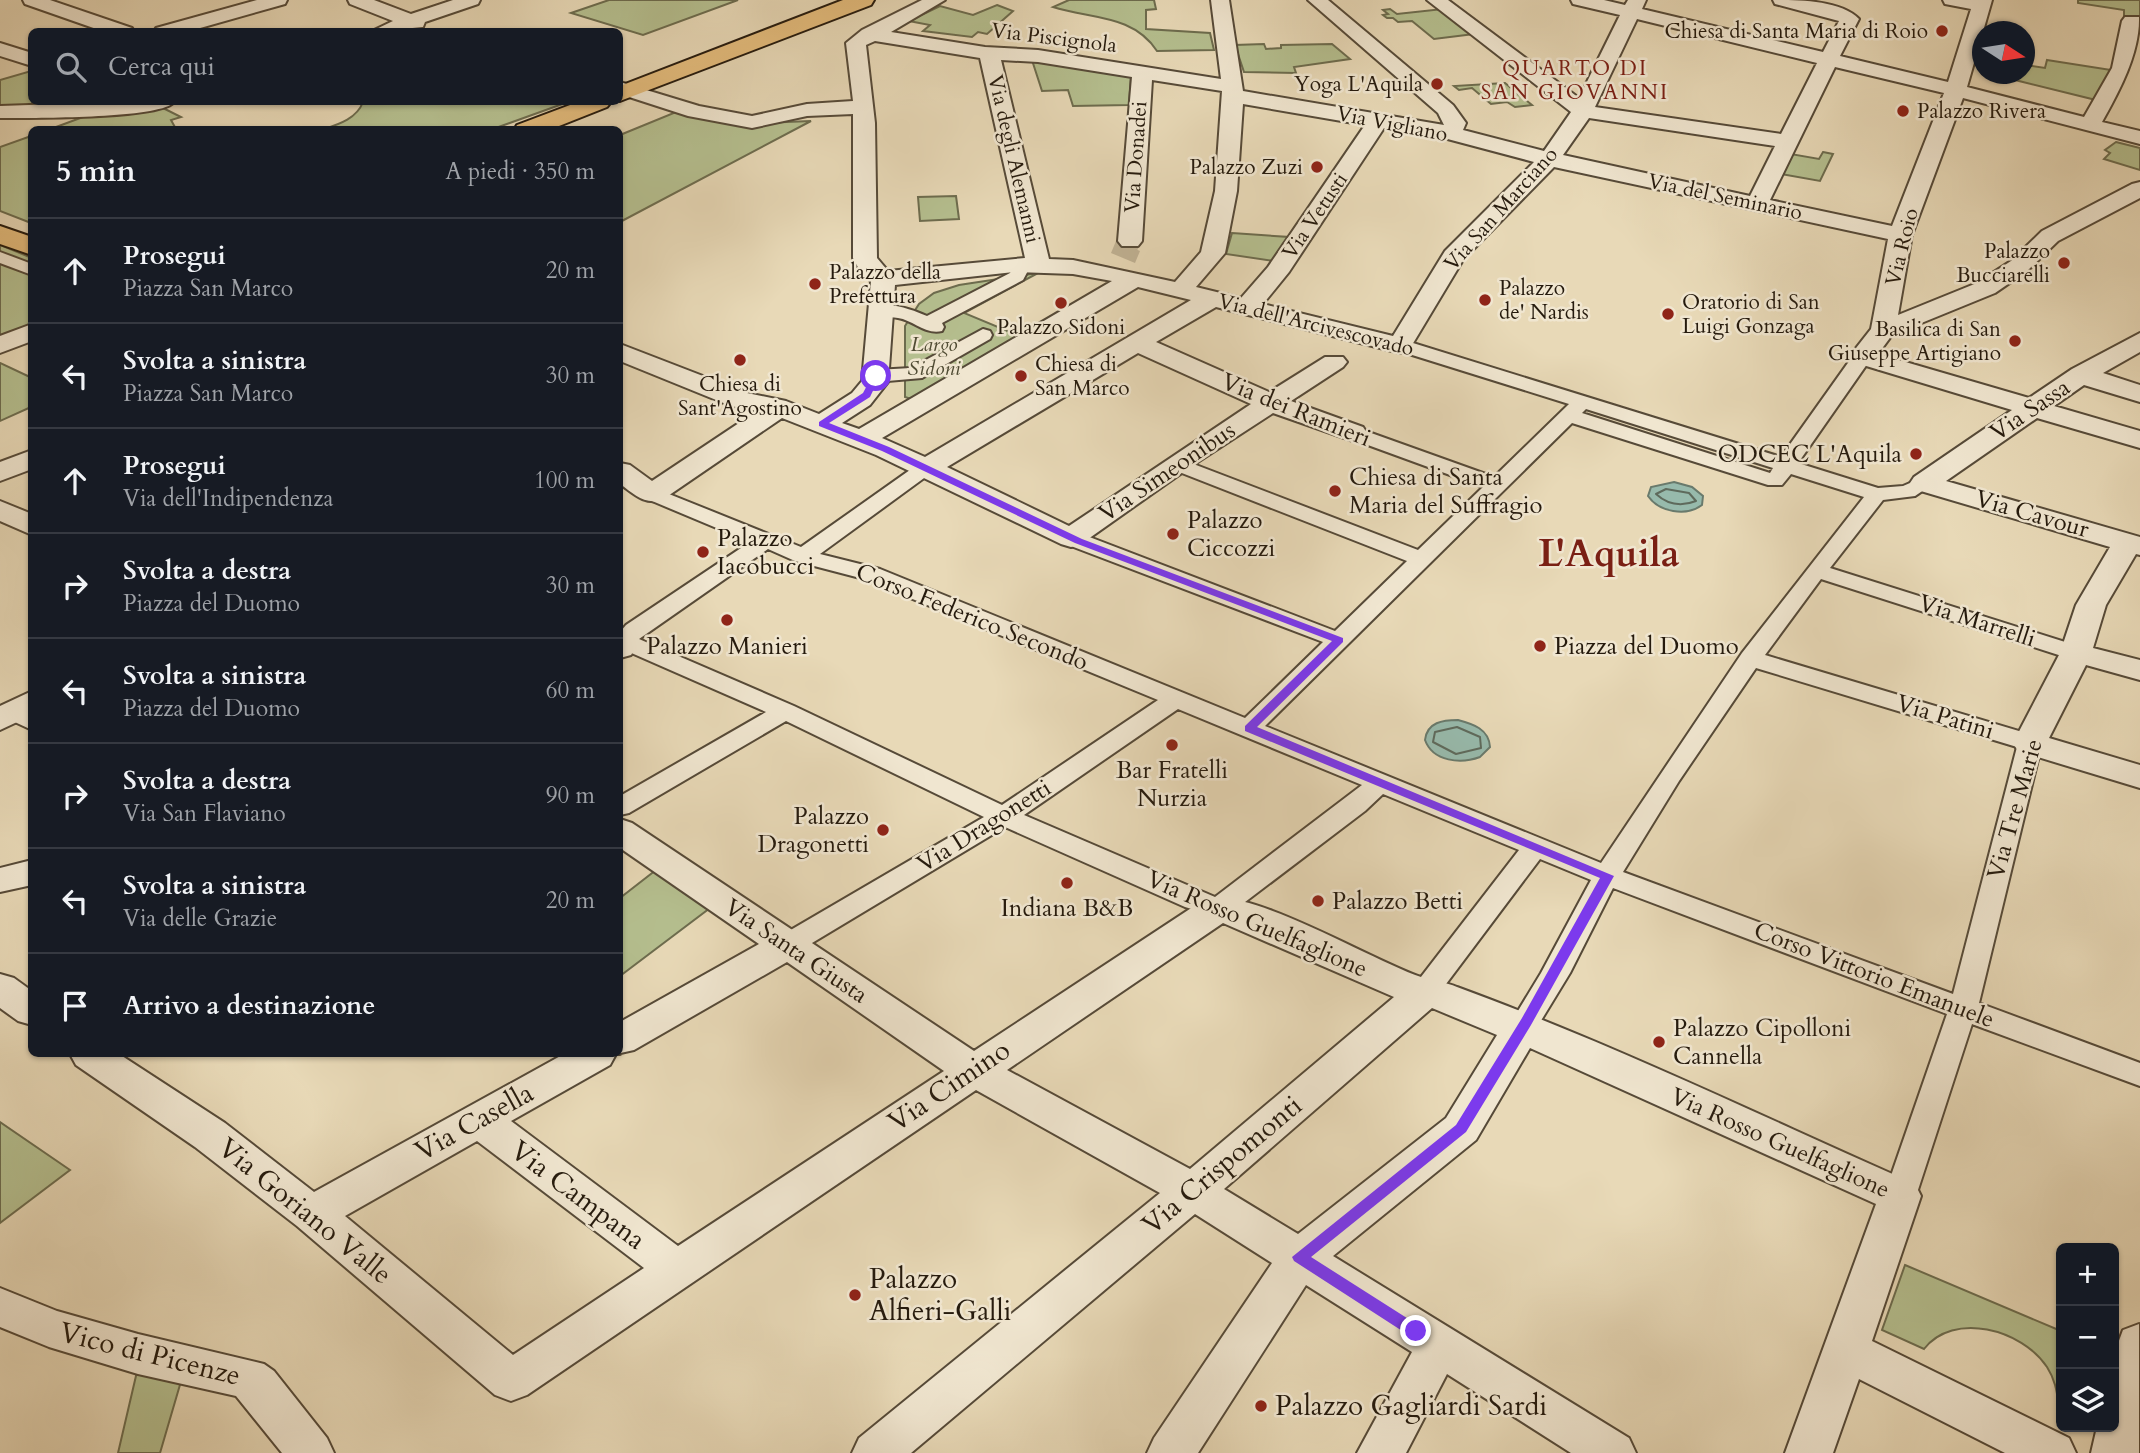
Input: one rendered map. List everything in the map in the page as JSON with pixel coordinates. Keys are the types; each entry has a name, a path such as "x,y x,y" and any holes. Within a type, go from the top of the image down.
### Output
{"main road":[{"path":"623,91 863,0"},
{"path":"536,126 591,105"},
{"path":"0,234 28,245"}],"street":[{"path":"32,0 113,28"},
{"path":"177,28 278,0"},
{"path":"357,0 431,28"},
{"path":"389,28 471,0"},
{"path":"822,424 861,399 875,379 883,278 869,268 865,258 863,107 856,43 936,0"},
{"path":"1180,291 1210,260 1226,191 1233,92 1220,0"},
{"path":"1317,0 1449,112 1455,128 1451,134"},
{"path":"1436,0 1583,111 1788,142"},
{"path":"1580,0 1633,6 1828,61 1956,90 2140,138"},
{"path":"1758,204 1849,19 1845,15 1782,0"},
{"path":"1952,0 1983,3"},
{"name":"Via Roio","path":"1787,466 1883,330 1900,235 1956,90 1983,3"},
{"name":"Via San Marciano","path":"1400,345 1453,256 1549,159 1583,111 1633,6"},
{"path":"2090,125 2122,68 2132,21"},
{"name":"Via Piscignola","path":"869,34 989,53 1042,56 1233,92"},
{"path":"0,50 28,59"},
{"name":"Via degli Alemanni","path":"989,53 1037,253 1035,265"},
{"path":"10,74 28,69"},
{"name":"Via Donadei","path":"1125,263 1142,73"},
{"path":"623,91 695,112 742,121 762,121 792,114 863,107"},
{"name":"Via Vigliano","path":"1233,92 1451,134 1549,159"},
{"path":"0,112 100,110 138,105"},
{"name":"Via Vetusti","path":"1246,308 1277,272 1379,120"},
{"name":"Via del Seminario","path":"1549,159 1900,235"},
{"path":"1883,330 1986,288 2019,265 2050,236 2140,188"},
{"path":"0,257 28,268"},
{"path":"861,439 1125,263"},
{"name":"Via dell'Arcivescovado","path":"883,278 1035,265 1125,263 1180,291 1400,345 1775,481 1787,466"},
{"path":"936,327 1035,265"},
{"path":"803,556 924,469 1211,299"},
{"path":"875,379 915,374 977,338 936,327 905,313 880,311"},
{"path":"0,345 28,333"},
{"name":"Via Simeonibus","path":"1071,538 1176,464 1339,358 1365,337"},
{"name":"Via Sassa","path":"1924,483 2081,374 2140,341"},
{"name":"Via dei Ramieri","path":"1136,343 1272,403 1497,485"},
{"path":"623,353 740,400 780,408 861,439 1071,538 1339,640"},
{"path":"1862,357 2140,440"},
{"path":"623,375 644,363"},
{"path":"2081,374 2140,394"},
{"path":"652,494 780,408"},
{"path":"1576,408 1249,728 1607,876"},
{"path":"0,473 28,460"},
{"path":"1176,464 1422,559"},
{"path":"1787,466 1877,494 1908,492 1924,483"},
{"name":"Corso Federico Secondo","path":"623,473 652,494 766,541 803,556 872,574 1249,728"},
{"name":"Via Cavour","path":"1924,483 2134,544"},
{"path":"1171,1453 1300,1257 1461,1129 1607,876 1750,658 1815,570 1877,494"},
{"path":"0,510 28,524"},
{"path":"623,641 766,541"},
{"name":"Via Tre Marie","path":"1900,1196 1963,1009 2031,743 2076,653 2091,605 2134,544"},
{"name":"Via Marrelli","path":"1815,570 2076,653 2140,670"},
{"name":"Via Rosso Guelfaglione","path":"623,644 785,711 1004,816 1218,908 1252,918 1424,993 1442,996 1521,1029 1900,1196"},
{"name":"Via Patini","path":"1750,658 2140,778"},
{"name":"Via Dragonetti","path":"787,945 1004,816 1176,699"},
{"path":"623,805 785,711"},
{"name":"Via Cimino","path":"510,1381 1218,908 1356,805 1380,782"},
{"name":"Via Santa Giusta","path":"623,833 973,1070 1193,1191 1599,1449"},
{"name":"Via Crispomonti","path":"877,1453 1193,1191 1424,993 1536,846"},
{"path":"0,880 28,873"},
{"name":"Corso Vittorio Emanuele","path":"1607,876 2140,1075"},
{"path":"623,1038 787,945"},
{"path":"0,988 28,1008"},
{"name":"Via Goriano Valle","path":"94,1057 210,1135 312,1214 510,1381"},
{"name":"Via Casella","path":"312,1214 479,1120 571,1058"},
{"name":"Via Campana","path":"479,1120 677,1269"},
{"path":"1809,1453 1900,1196"},
{"name":"Vico di Picenze","path":"0,1307 49,1328 138,1354 248,1378 258,1385 310,1453"},
{"path":"2115,1453 2139,1341"},
{"path":"1381,1453 1439,1346"},
{"path":"1844,1349 2048,1452"}],"green space":[{"path":"609,0 738,0 643,35 571,13"},
{"path":"1069,0 1154,0 1156,9 1146,10 1146,29 1210,33 1214,50 1157,51 1136,30 1123,24 1053,7"},
{"path":"2078,0 2140,0 2140,20 2124,18 2124,10 2078,3"},
{"path":"997,5 1013,11 987,34 978,32 972,37 923,31 930,25 909,21 940,6 973,15"},
{"path":"1390,9 1397,14 1443,9 1474,34 1434,39 1412,21 1398,22 1383,15 1388,14 1383,10"},
{"path":"1264,44 1266,49 1281,48 1281,45 1332,44 1350,59 1294,67 1296,73 1244,72 1235,45"},
{"path":"1031,57 1131,75 1129,105 1073,106 1068,90 1042,91"},
{"path":"2047,60 2111,70 2096,100 2031,84 2035,84 2035,66 2045,68"},
{"path":"28,72 28,105 56,105 0,107 0,80"},
{"path":"1505,83 1532,105 1515,107 1507,102 1491,104 1472,88 1459,90 1454,86"},
{"path":"362,105 560,105 501,126 332,126 352,116"},
{"path":"161,107 181,117 171,120 174,126 59,126 91,114"},
{"path":"676,112 740,124 811,121 623,220 623,134"},
{"path":"28,137 28,222 0,211 0,147"},
{"path":"2116,142 2140,148 2140,170 2104,159 2110,153 2105,150"},
{"path":"1823,152 1833,154 1820,181 1781,174 1791,154 1819,159"},
{"path":"956,196 959,219 920,221 918,197"},
{"path":"1232,233 1289,237 1274,261 1226,254"},
{"path":"0,245 28,256 28,326 0,339"},
{"name":"Largo Sidoni","path":"1038,273 964,313 1022,337 914,400 905,397 905,326 919,304 934,293 959,285"},
{"path":"0,363 28,376 28,408 0,421"},
{"path":"656,870 710,908 623,974 623,896"},
{"path":"0,1122 70,1170 0,1223"},
{"path":"1905,1265 2056,1329 2056,1391 2051,1373 2036,1354 2005,1335 1969,1328 1952,1330 1937,1337 1924,1349 1882,1330"},
{"path":"139,1363 184,1371 160,1453 118,1453"}],"water":[{"path":"1674,482 1692,487 1703,496 1702,505 1688,511 1673,511 1659,506 1648,496 1651,487"},
{"path":"1458,720 1474,726 1487,736 1490,747 1480,757 1448,759 1434,753 1429,747 1425,740 1432,726"}],"tunnel":[{"path":"1127,247 1130,241"},
{"path":"1123,258 1128,246"}],"place":[{"name":"Chiesa di Santa Maria di Roio","path":"1942,31"},
{"name":"Yoga L'Aquila","path":"1437,84"},
{"name":"Palazzo Rivera","path":"1903,111"},
{"name":"Palazzo Zuzi","path":"1317,167"},
{"name":"Palazzo Bucciarelli","path":"2064,263"},
{"name":"Palazzo della Prefettura","path":"815,284"},
{"name":"Palazzo de' Nardis","path":"1485,300"},
{"name":"Palazzo Sidoni","path":"1061,303"},
{"name":"Oratorio di San Luigi Gonzaga","path":"1668,314"},
{"name":"Basilica di San Giuseppe Artigiano","path":"2015,341"},
{"name":"Chiesa di Sant'Agostino","path":"740,360"},
{"name":"Chiesa di San Marco","path":"1021,376"},
{"name":"ODCEC L'Aquila","path":"1916,454"},
{"name":"Chiesa di Santa Maria del Suffragio","path":"1335,491"},
{"name":"Palazzo Ciccozzi","path":"1173,534"},
{"name":"Palazzo Iacobucci","path":"703,552"},
{"name":"Palazzo Manieri","path":"727,620"},
{"name":"Piazza del Duomo","path":"1540,646"},
{"name":"Bar Fratelli Nurzia","path":"1172,745"},
{"name":"Palazzo Dragonetti","path":"883,830"},
{"name":"Indiana B&B","path":"1067,883"},
{"name":"Palazzo Betti","path":"1318,901"},
{"name":"Palazzo Cipolloni Cannella","path":"1659,1042"},
{"name":"Palazzo Alfieri-Galli","path":"855,1295"},
{"name":"Palazzo Gagliardi Sardi","path":"1261,1406"}],"district":[{"name":"QUARTO DI SAN GIOVANNI","path":"1575,80"},
{"name":"L'Aquila","path":"1609,554"}],"route":[{"path":"876,376 873,387 866,395 822,424 886,449 1078,541 1339,640 1249,728 1607,876 1527,1021 1466,1123 1300,1257 1416,1331"}]}
